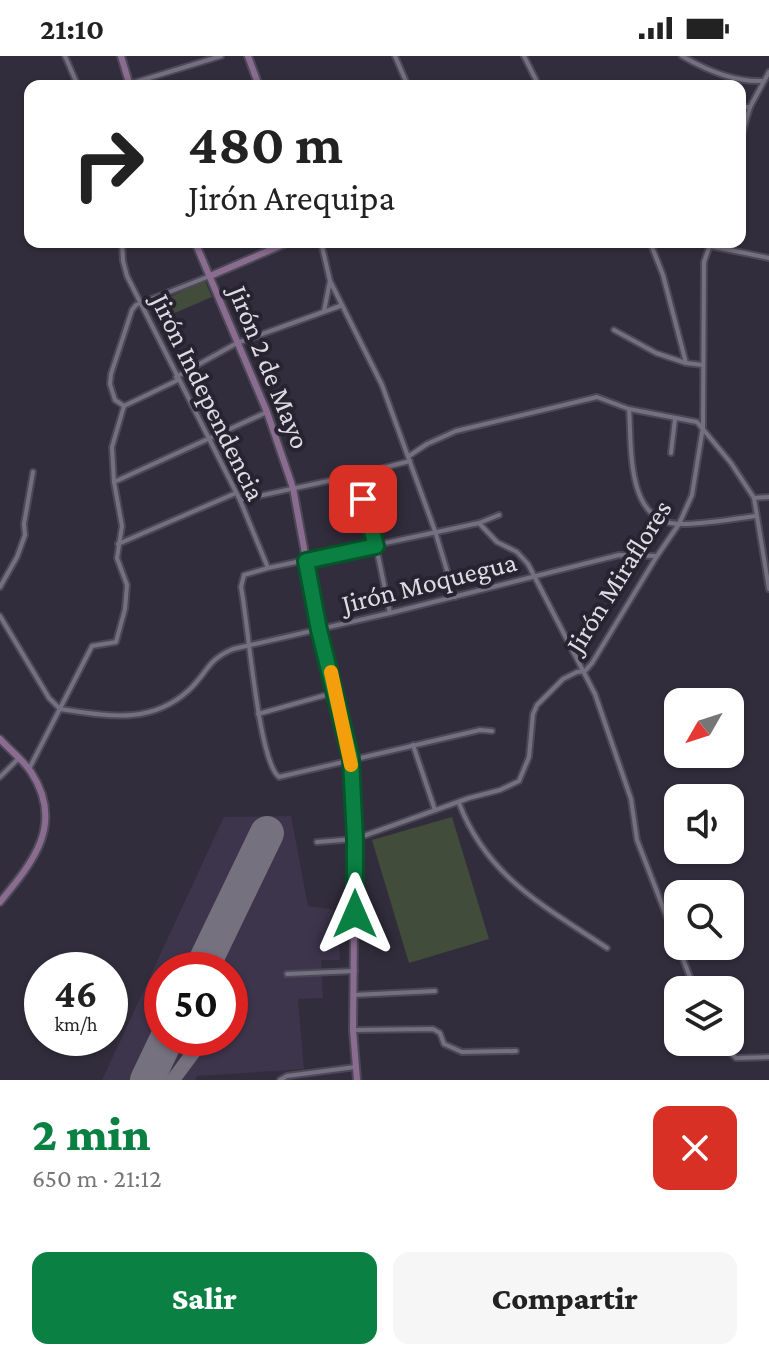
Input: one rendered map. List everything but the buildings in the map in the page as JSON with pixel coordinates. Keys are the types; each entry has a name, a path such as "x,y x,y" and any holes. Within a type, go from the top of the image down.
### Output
{"main road":[{"path":"121,56 126,80"},
{"path":"248,56 257,80"},
{"name":"Jirón 2 de Mayo","path":"198,248 267,412 293,488 319,630 351,759 355,839 353,1030 357,1080"},
{"path":"210,276 275,248"},
{"path":"0,739 29,769 44,804 43,839 29,866 0,902"}],"street":[{"path":"65,56 75,80"},
{"path":"143,80 221,56"},
{"path":"395,56 405,80"},
{"path":"524,56 536,80"},
{"path":"682,56 733,79 762,81"},
{"path":"746,121 762,81 769,72"},
{"name":"Jirón Independencia","path":"122,248 124,269 240,500 268,568"},
{"path":"322,248 340,306 382,385 410,458 455,597"},
{"path":"652,248 663,275 686,363"},
{"name":"Jirón Miraflores","path":"317,842 355,839 510,787 519,781 529,757 533,714 537,705 563,679 585,671 679,524 692,495 703,427 704,262 709,248"},
{"path":"727,248 769,258"},
{"path":"124,406 115,400 110,384 132,310 210,276"},
{"path":"324,311 330,281"},
{"path":"29,769 92,646 112,645 120,632 127,585 118,565 122,526 114,482 112,447 124,406 237,343 340,306"},
{"path":"614,330 656,353 703,365"},
{"path":"240,500 356,475 410,458 427,444 456,431 589,398 604,399 629,409 691,420 703,427 754,498 769,589"},
{"path":"629,409 633,461 641,502 657,517 679,524 756,516"},
{"path":"114,482 267,412"},
{"path":"671,453 675,419"},
{"path":"0,587 25,535 33,472"},
{"path":"356,475 376,546 390,613"},
{"path":"118,544 236,493"},
{"path":"754,498 769,497"},
{"path":"492,731 480,730 279,777 272,770 258,714 242,580 244,575 268,568 479,523 499,515"},
{"path":"479,523 497,542 517,552 528,564 574,658 585,671 624,775 637,840 690,976"},
{"name":"Jirón Moquegua","path":"60,709 119,715 154,712 189,690 215,657 233,649 619,555 657,556"},
{"path":"0,616 43,689 60,709"},
{"path":"0,628 6,625"},
{"path":"258,714 336,692"},
{"path":"413,745 435,810"},
{"path":"0,777 18,759"},
{"path":"459,803 475,842 498,870 607,948"},
{"path":"287,974 355,971"},
{"path":"354,995 435,991"},
{"path":"353,1030 433,1029 440,1033 444,1044 462,1052 516,1051"},
{"path":"734,1056 769,1057"},
{"path":"280,1080 287,1076 355,1067"}],"shaded area":[{"path":"291,816 308,906 337,910 340,960 321,960 323,998 298,999 304,1069 197,1076 195,1080 102,1080 113,1056 128,1056 128,1024 144,989 144,1056 248,1056 248,952 161,952 224,817"}],"green space":[{"path":"205,281 212,297 170,315 163,300"},
{"path":"452,817 489,939 409,963 372,840"}],"taxiway":[{"path":"173,1080 191,1056"}],"runway":[{"path":"210,952 267,833"},
{"path":"147,1080 158,1056"}],"slow traffic":[{"path":"331,672 351,765"}],"route":[{"path":"355,914 351,759 319,630 306,561 376,546 363,499"}]}
